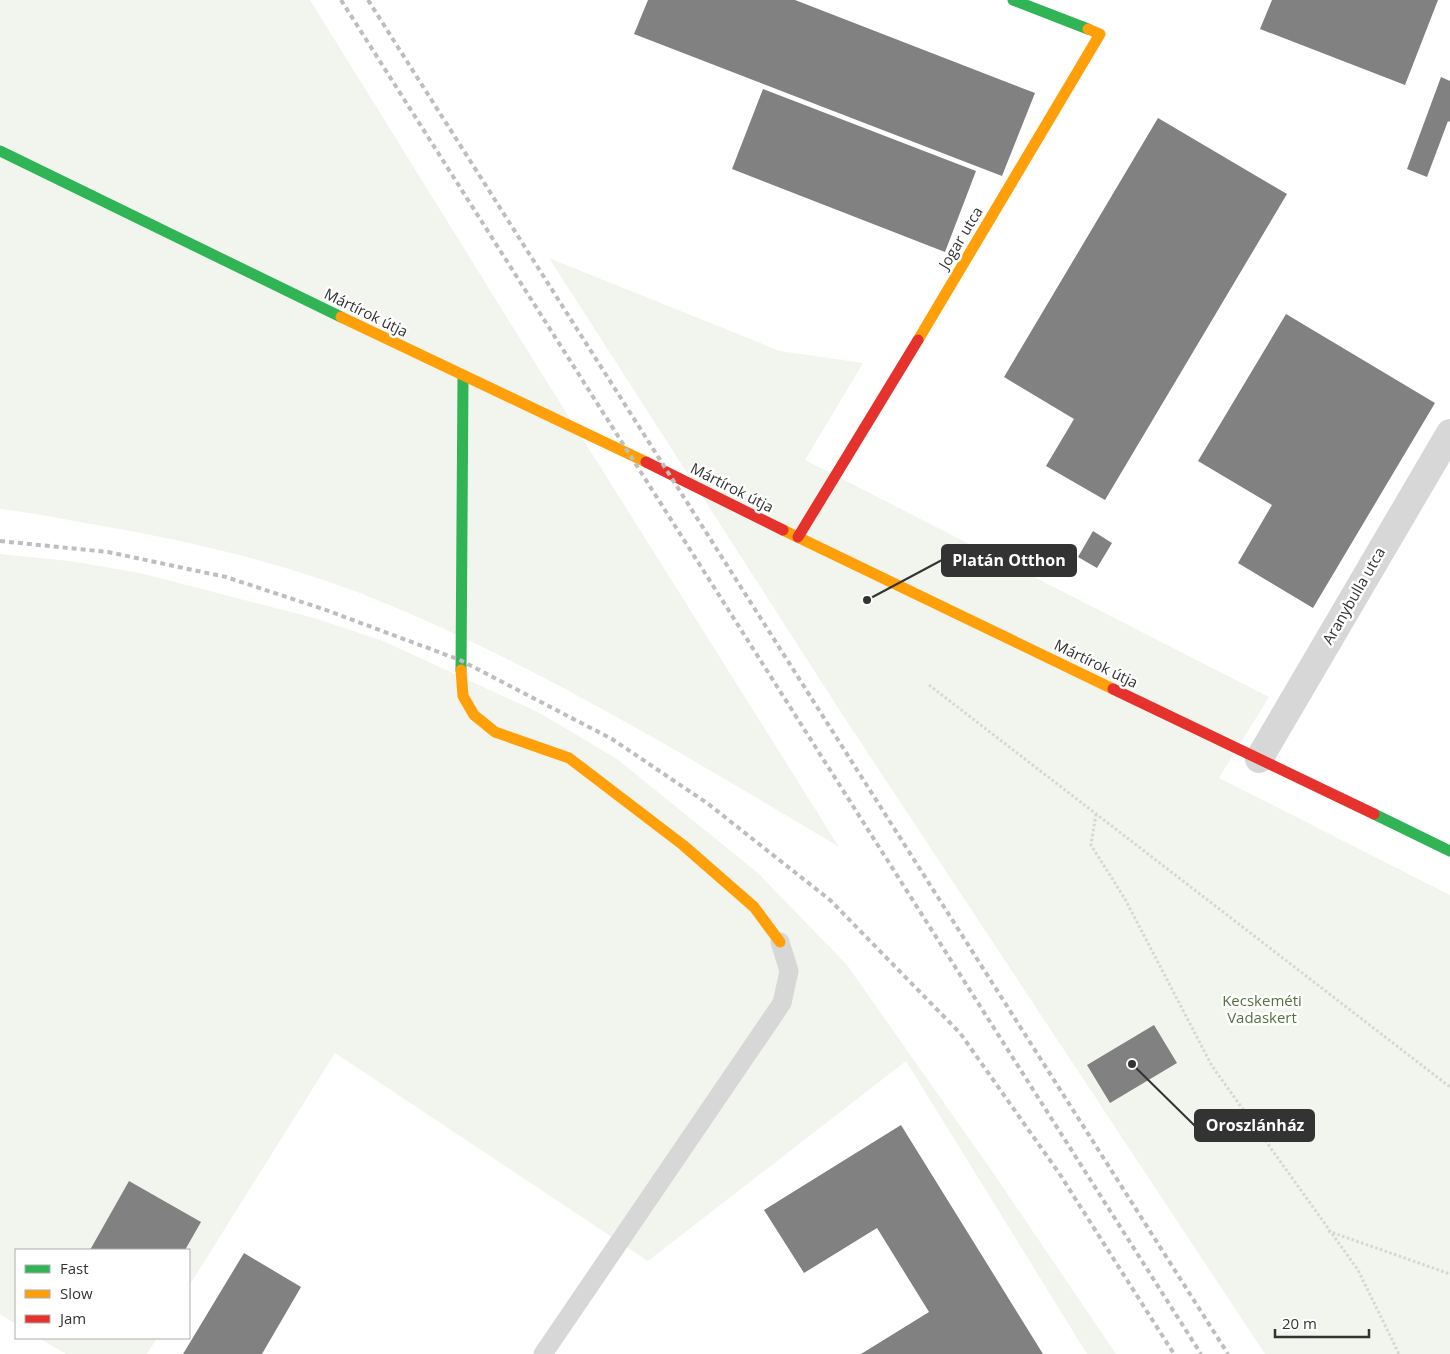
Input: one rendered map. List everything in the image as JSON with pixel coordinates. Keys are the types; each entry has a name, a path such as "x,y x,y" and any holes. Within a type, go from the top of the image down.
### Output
{"street":[{"name":"Jogar utca","path":"798,537 1100,34 1013,0"},
{"name":"Mártírok útja","path":"0,152 463,377 630,454 1450,851"},
{"path":"463,377 460,660 463,696 474,715 495,732 569,758 683,845 754,907 780,942"},
{"name":"Aranybulla utca","path":"1259,759 1450,433"}],"lane":[{"path":"543,1354 782,1003 789,971 780,942"}],"path":[{"path":"929,684 1450,1087"},
{"path":"1096,814 1091,845 1125,899 1212,1066 1358,1270 1399,1354"},
{"path":"1328,1230 1450,1274"}],"green space":[{"path":"0,0 310,0 839,847 725,779 551,681 431,623 370,597 303,573 232,553 126,530 0,509"},
{"name":"Kecskeméti Vadaskert","path":"549,258 780,351 863,363 805,460 1269,697 1219,778 1450,895 1450,1354 1265,1354 842,714"},
{"path":"0,554 70,561 140,573 314,618 383,641 538,712 617,759 758,873 847,965 994,1174 1116,1354 1087,1354 906,1061 648,1261 335,1053 190,1284 190,1249 15,1249 15,1323 0,1314"},
{"path":"41,1339 156,1339 147,1354 66,1354"}],"building":[{"path":"648,0 795,0 1035,93 1002,176 634,34"},
{"path":"1272,0 1438,0 1405,85 1260,29"},
{"path":"1441,77 1450,81 1450,122 1448,121 1427,177 1407,169"},
{"path":"763,89 976,171 945,252 732,169"},
{"path":"1158,118 1287,194 1105,500 1046,466 1074,419 1004,377"},
{"path":"1286,314 1435,403 1313,608 1238,563 1272,505 1198,461"},
{"path":"1093,531 1112,543 1097,568 1078,557"},
{"path":"1154,1025 1177,1063 1110,1103 1087,1065"},
{"path":"901,1125 1043,1354 861,1354 929,1312 877,1228 804,1273 764,1210"},
{"path":"129,1181 201,1222 186,1249 91,1249"},
{"path":"244,1253 301,1287 262,1354 183,1354"}],"railway":[{"path":"341,0 1201,1354"},
{"path":"368,0 1228,1354"},
{"path":"0,541 108,552 226,577 326,610 460,660 612,739 707,803 830,900 960,1033 1059,1173 1174,1354"}],"traffic: fast":[{"path":"1013,0 1088,29"},
{"path":"0,151 341,317"},
{"path":"461,670 463,377"},
{"path":"1374,814 1450,851"}],"traffic: slow":[{"path":"918,340 1100,34 1088,29"},
{"path":"341,317 646,462"},
{"path":"783,530 1113,689"},
{"path":"461,670 463,696 474,715 495,732 569,758 683,845 754,907 780,942"}],"traffic: jam":[{"path":"798,537 918,340"},
{"path":"646,462 783,530"},
{"path":"1113,689 1374,814"}],"place":[{"name":"Platán Otthon","path":"867,600"},
{"name":"Oroszlánház","path":"1132,1064"}]}
